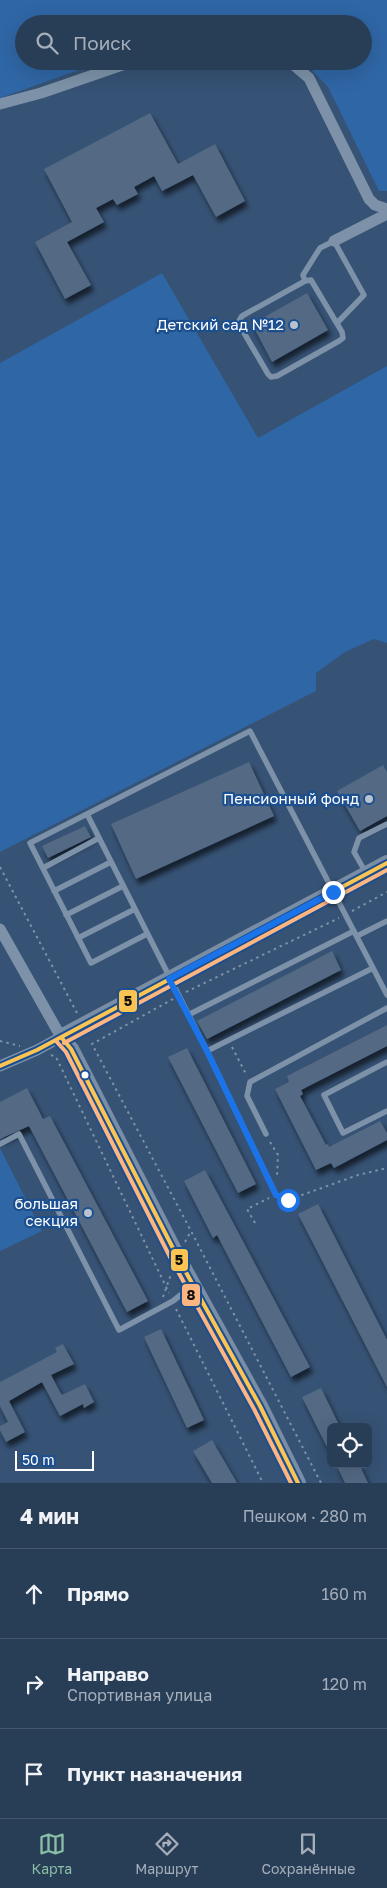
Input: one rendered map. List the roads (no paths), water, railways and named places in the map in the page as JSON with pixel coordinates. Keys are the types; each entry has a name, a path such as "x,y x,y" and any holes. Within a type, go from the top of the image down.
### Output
{"street":[{"path":"0,104 41,93 108,70"},
{"path":"300,70 309,78 369,199 375,205 387,208"},
{"path":"334,240 387,214"},
{"path":"0,1066 37,1050 387,862"},
{"path":"0,929 61,1037 71,1049 193,1285 260,1406 298,1483"}],"lane":[{"path":"305,281 303,275 320,248 334,240 364,295 337,323"},
{"path":"311,280 337,323 343,338 277,376 272,377 268,374 240,326 239,321 242,316 305,281 311,280"},
{"path":"147,934 91,963 30,843 250,731 373,968 384,984 387,995"},
{"path":"87,814 207,1051 276,1195"},
{"path":"367,874 354,852 359,838 387,824"},
{"path":"43,868 99,838"},
{"path":"54,891 111,862"},
{"path":"66,914 123,886"},
{"path":"78,938 134,909"},
{"path":"188,1015 355,934 387,921"},
{"path":"207,1051 373,968"},
{"path":"266,1134 247,1096 250,1082 387,1008"},
{"path":"387,1062 324,1094 343,1133 387,1111"},
{"path":"0,1144 19,1134 119,1330 172,1301 193,1285"}],"place":[{"name":"Детский сад №12","path":"294,325"},
{"name":"Пенсионный фонд","path":"369,799"},
{"name":"большая секция","path":"88,1213"}]}
